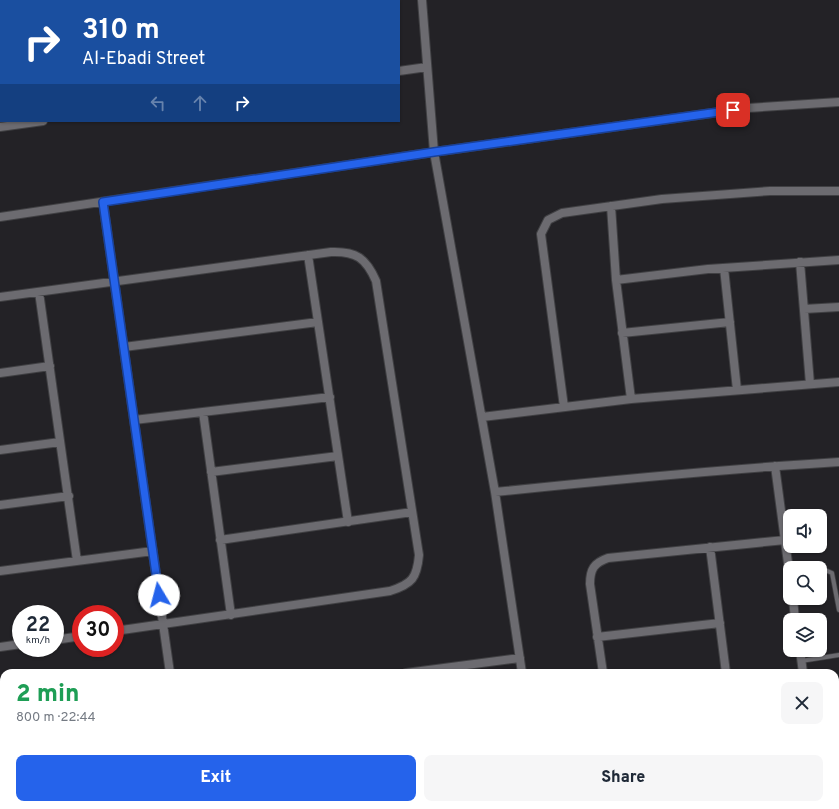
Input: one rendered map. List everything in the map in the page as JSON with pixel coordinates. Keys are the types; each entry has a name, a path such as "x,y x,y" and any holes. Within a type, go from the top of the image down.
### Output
{"street":[{"path":"422,0 434,152 495,492 521,669"},
{"path":"400,71 427,67"},
{"path":"0,217 434,152 748,108 839,102"},
{"path":"0,127 31,122"},
{"path":"564,407 541,234 548,220 562,212 662,199 770,191 839,191"},
{"path":"103,202 169,669"},
{"path":"611,206 616,280 631,399"},
{"path":"0,297 308,255 346,252 360,257 370,267 376,281 419,555 418,568 413,580 403,587 390,591 124,630"},
{"path":"308,255 348,522"},
{"path":"616,280 724,268 839,260"},
{"path":"800,262 810,384"},
{"path":"724,268 737,390"},
{"path":"39,292 77,561"},
{"path":"804,309 839,307"},
{"path":"124,347 318,322"},
{"path":"622,333 730,322"},
{"path":"0,373 50,366"},
{"path":"482,417 631,399 839,382"},
{"path":"134,420 330,397"},
{"path":"203,412 231,615"},
{"path":"0,450 60,442"},
{"path":"211,472 338,456"},
{"path":"495,492 776,466 839,462"},
{"path":"776,466 783,524"},
{"path":"0,505 69,496"},
{"path":"220,540 412,512"},
{"path":"602,669 590,578 590,572 597,562 608,558 783,540"},
{"path":"710,547 726,669"},
{"path":"0,571 153,551"},
{"path":"597,637 720,623"},
{"path":"0,647 12,645"},
{"path":"801,657 802,669"},
{"path":"436,669 520,658"}],"lane":[{"path":"827,571 832,573 839,610"},
{"path":"801,661 839,655"}],"route":[{"path":"159,595 103,202 434,152 733,110"}]}
